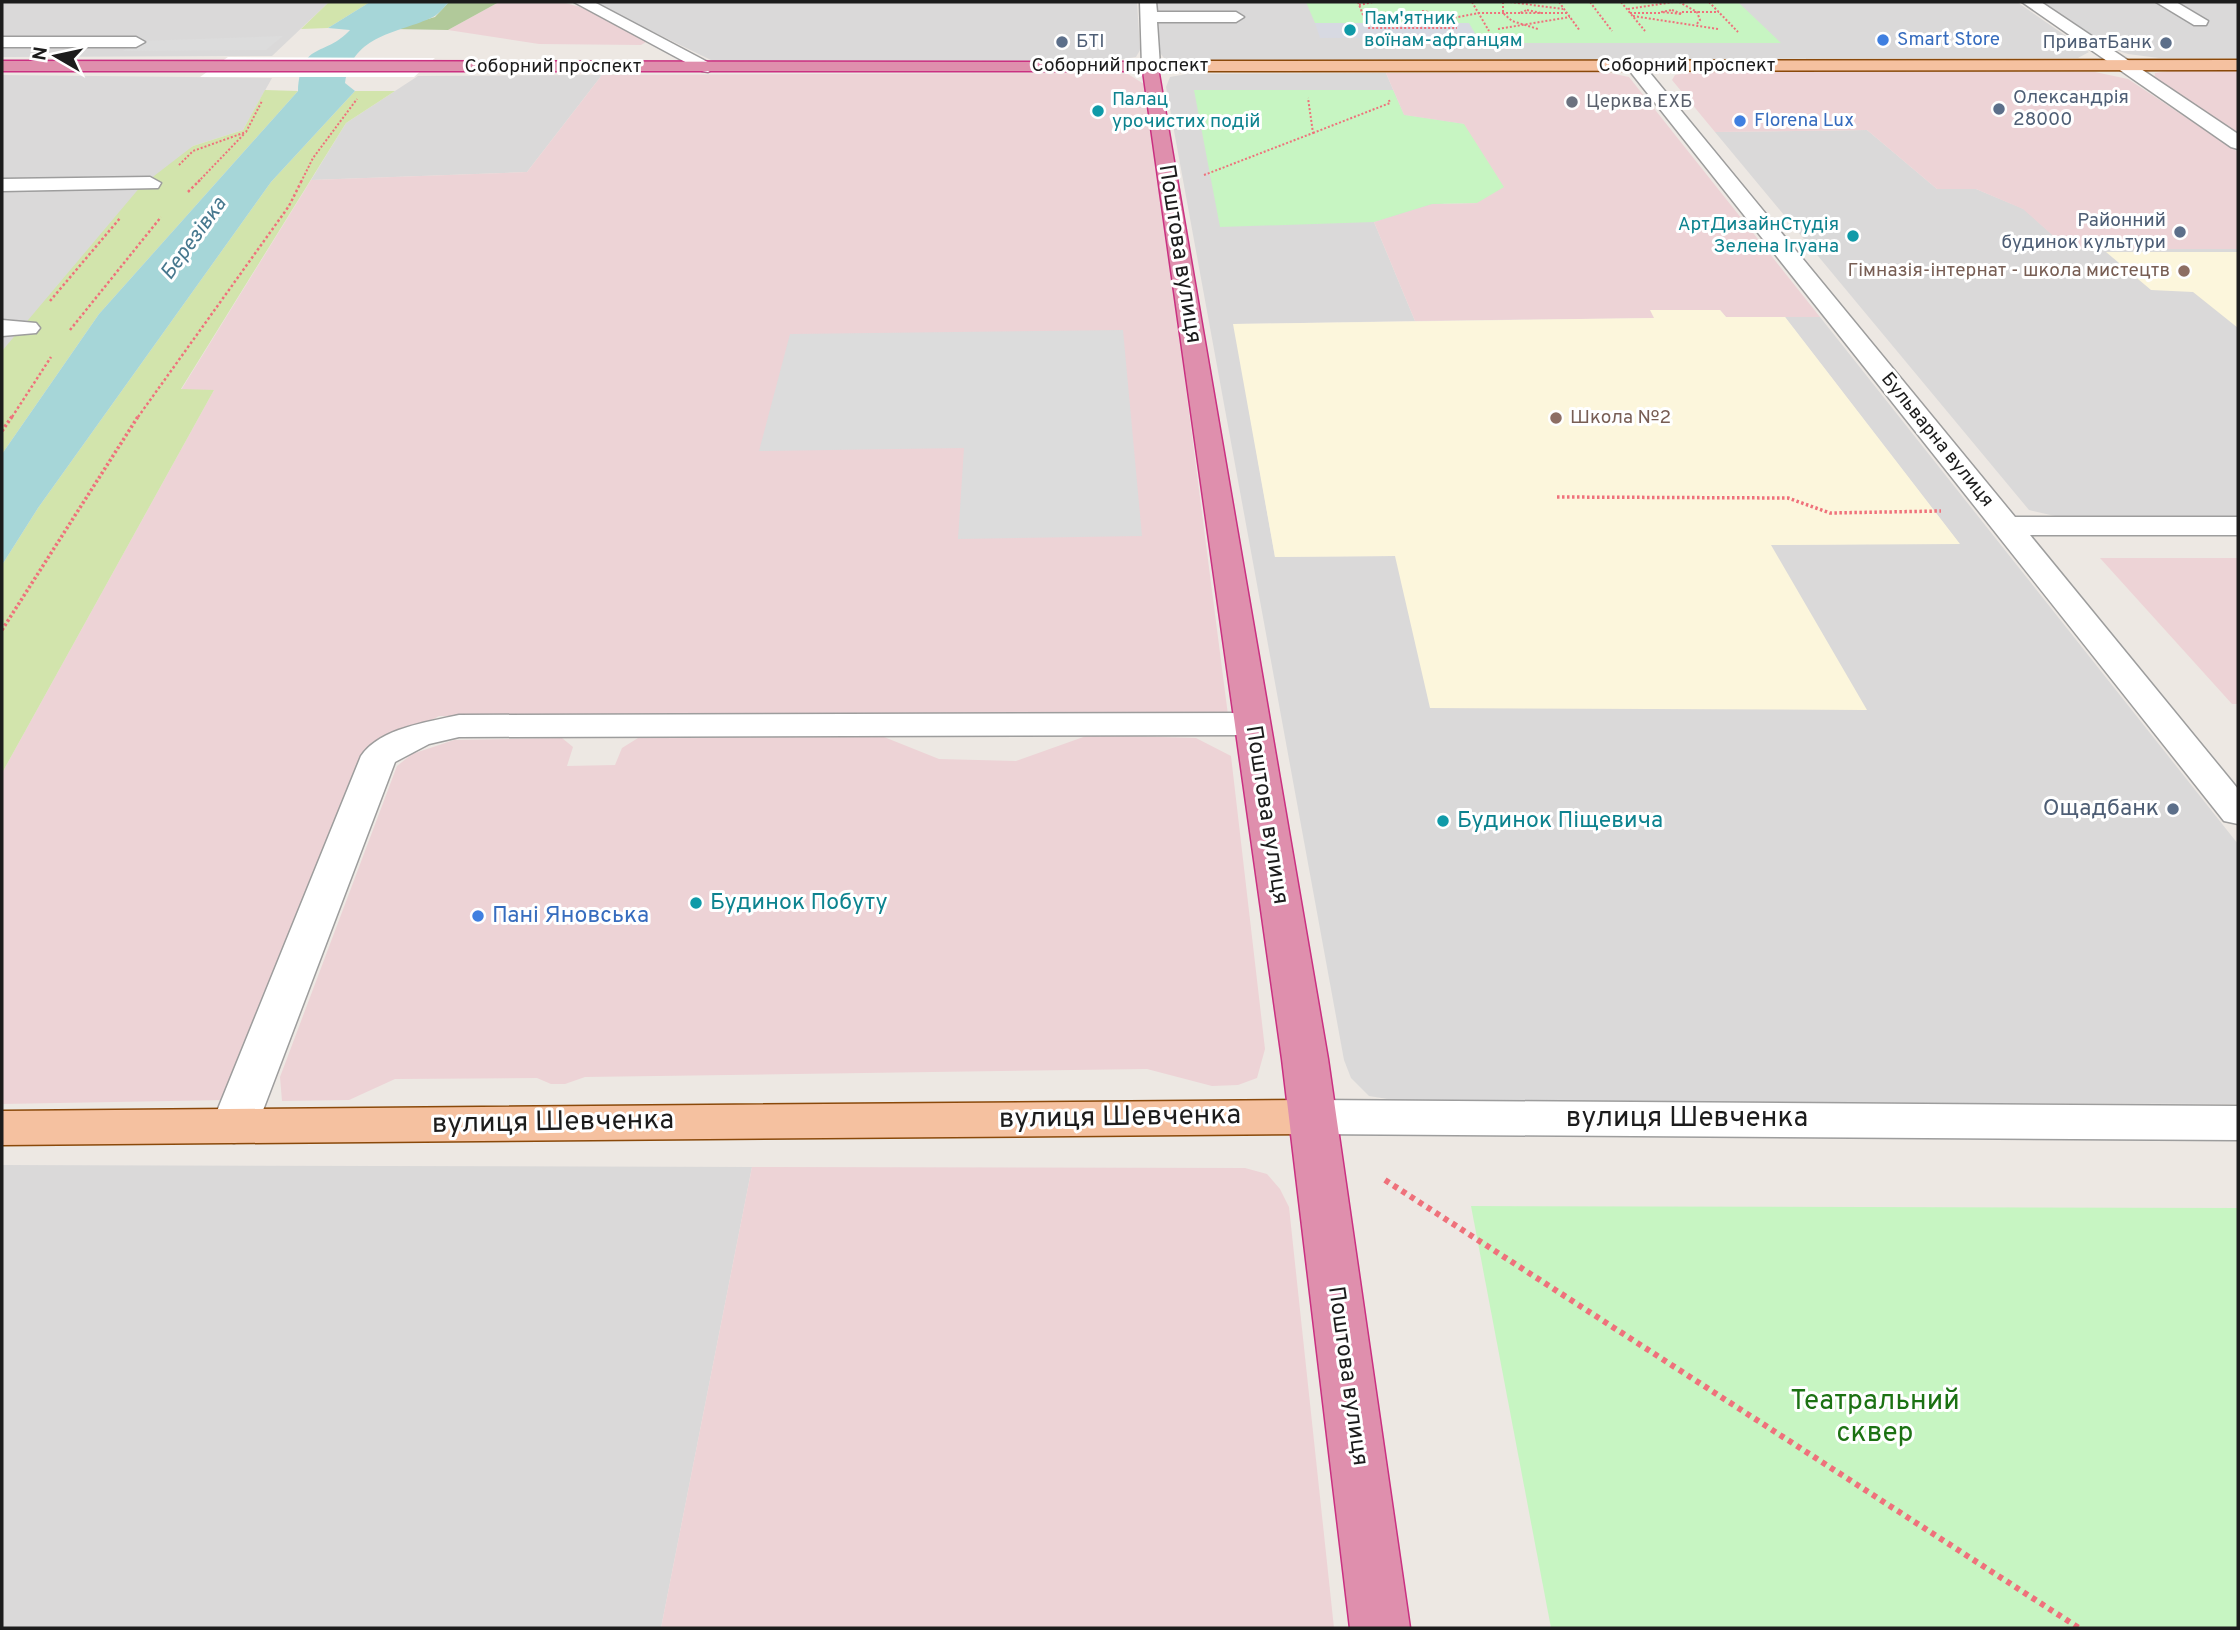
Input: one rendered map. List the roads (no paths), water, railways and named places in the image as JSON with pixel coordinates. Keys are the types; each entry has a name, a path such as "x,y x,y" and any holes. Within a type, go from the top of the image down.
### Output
{"highway":[{"name":"Соборний проспект","path":"2,66 1151,66"},
{"name":"Поштова вулиця","path":"1151,66 1312,1117 1381,1628"}],"main road":[{"name":"Соборний проспект","path":"1151,66 2238,65"},
{"name":"вулиця Шевченка","path":"2,1128 1312,1117"}],"street":[{"path":"582,2 708,67"},
{"path":"2030,2 2238,143"},
{"path":"2164,2 2200,21"},
{"path":"1148,9 1236,17"},
{"name":"Поштова вулиця","path":"1148,9 1151,66"},
{"path":"2,43 136,42"},
{"name":"Бульварна вулиця","path":"1635,66 2238,813"},
{"path":"2,185 150,183"},
{"path":"2006,526 2238,526"},
{"path":"234,1126 379,756 417,736 459,726 1252,724"},
{"name":"вулиця Шевченка","path":"1312,1117 2238,1123"}],"water":[{"name":"Березівка","path":"370,2 449,2 433,17 379,38 357,54 345,83 355,91 271,182 38,508 2,565 2,454 99,314 298,91 300,75 309,57 350,30 328,28"}],"place":[{"name":"Пам'ятник воїнам-афганцям","path":"1350,30"},
{"name":"Smart Store","path":"1883,40"},
{"name":"БТІ","path":"1062,42"},
{"name":"ПриватБанк","path":"2166,43"},
{"name":"Церква ЕХБ","path":"1572,102"},
{"name":"Олександрія 28000","path":"1999,109"},
{"name":"Палац урочистих подій","path":"1098,111"},
{"name":"Florena Lux","path":"1740,121"},
{"name":"Районний будинок культури","path":"2180,232"},
{"name":"АртДизайнСтудія Зелена Ігуана","path":"1853,236"},
{"name":"Гімназія-інтернат - школа мистецтв","path":"2184,271"},
{"name":"Школа №2","path":"1556,418"},
{"name":"Ощадбанк","path":"2173,809"},
{"name":"Будинок Піщевича","path":"1443,821"},
{"name":"Будинок Побуту","path":"696,903"},
{"name":"Пані Яновська","path":"478,916"}],"park label":[{"name":"Театральний сквер","path":"1875,1418"}]}
